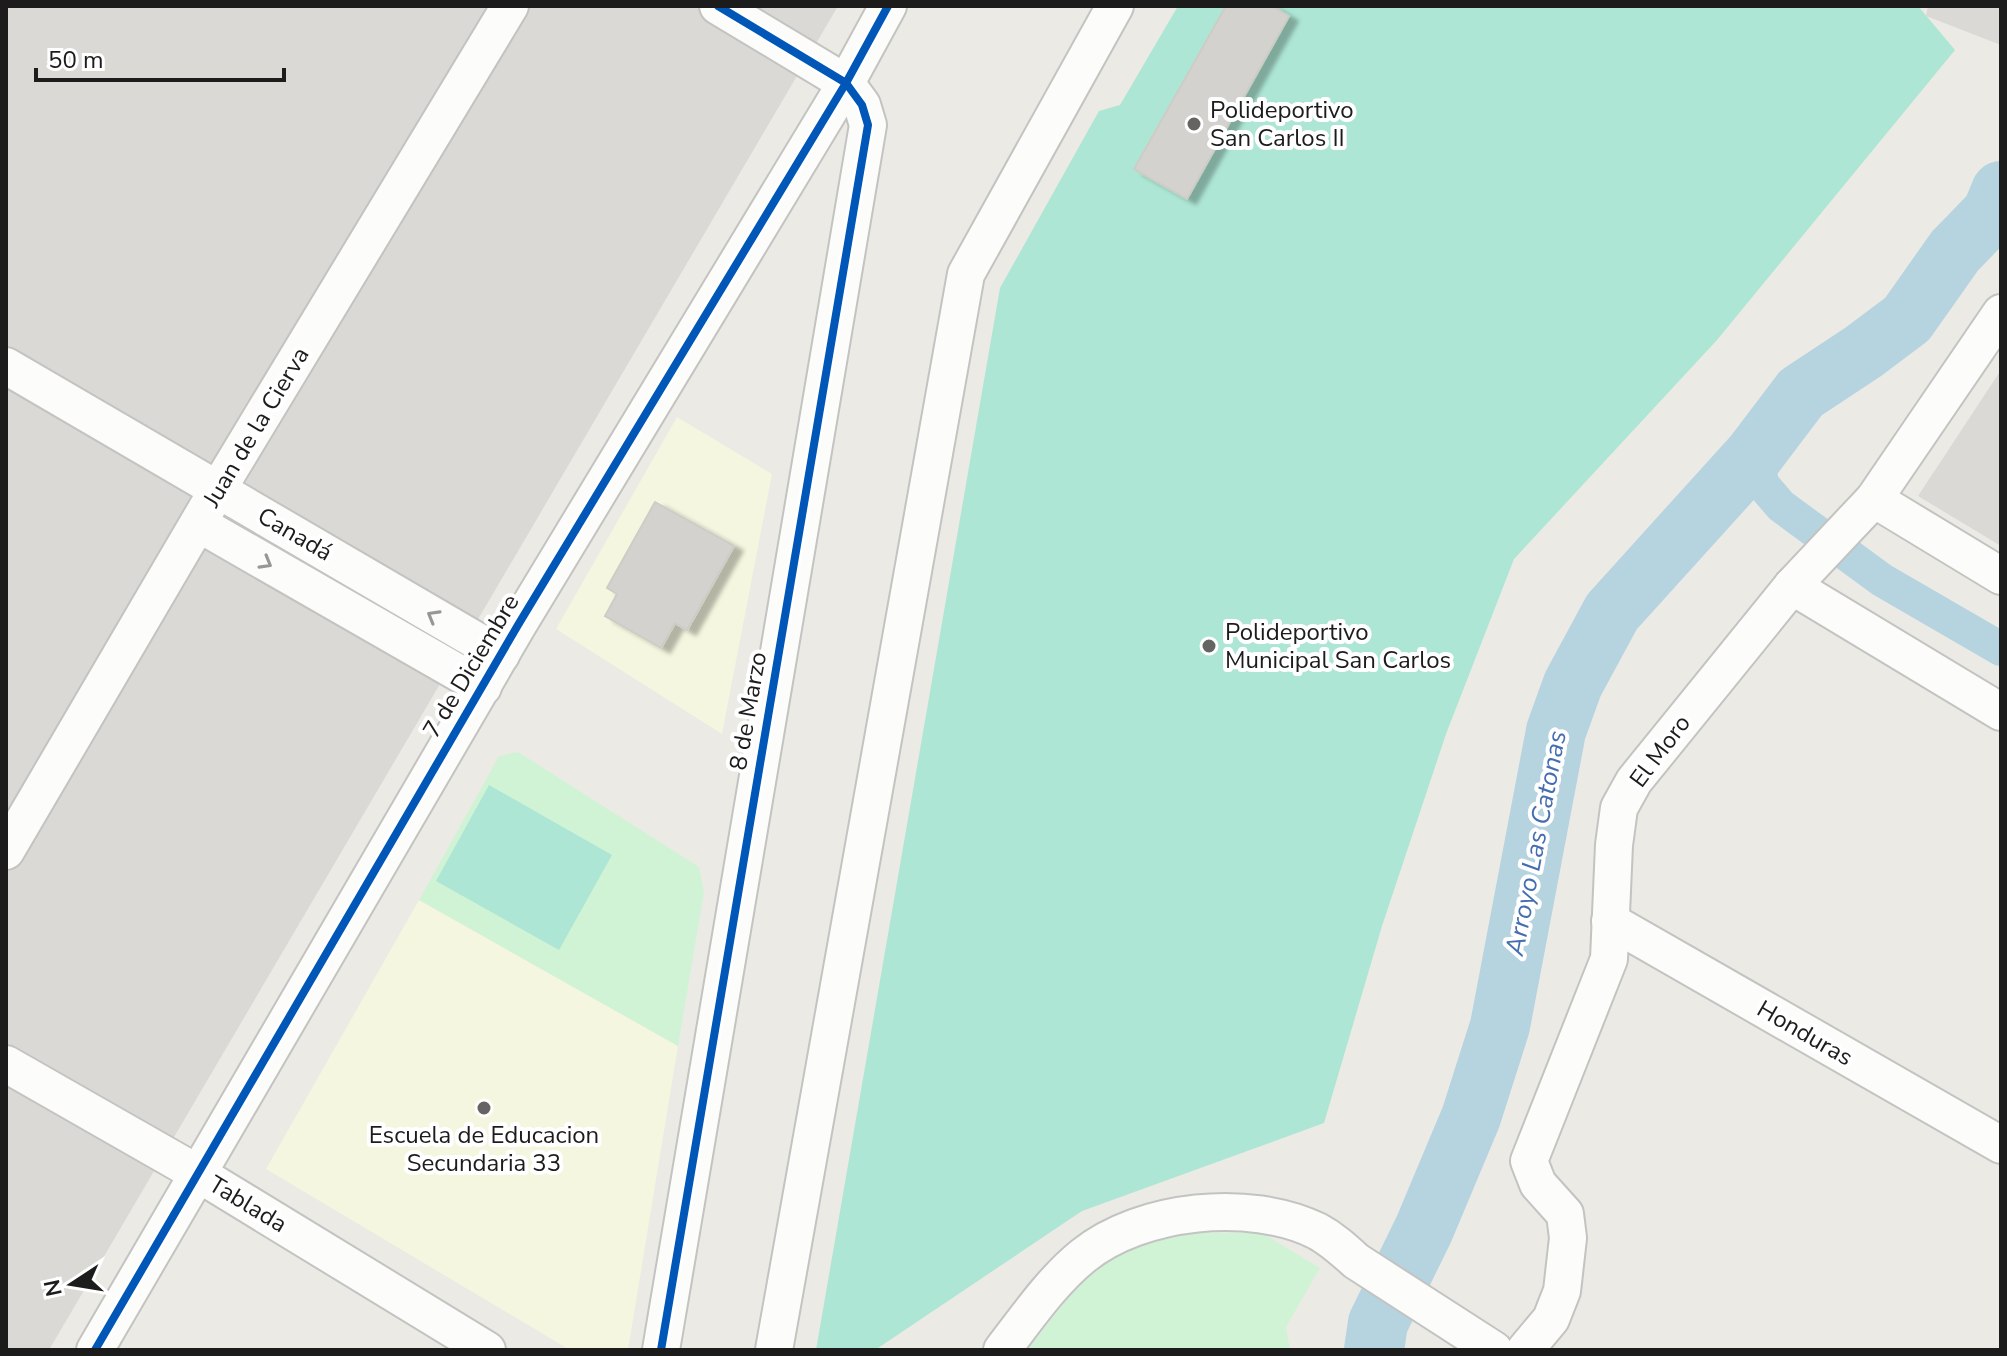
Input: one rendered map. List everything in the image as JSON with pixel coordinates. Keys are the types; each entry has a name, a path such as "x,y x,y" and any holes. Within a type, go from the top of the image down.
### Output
{"street":[{"name":"Juan de la Cierva","path":"6,851 218,489 510,6"},
{"path":"718,6 846,83"},
{"name":"7 de Diciembre","path":"95,1350 501,655 846,83 888,6"},
{"path":"774,1350 966,274 1115,6"},
{"name":"8 de Marzo","path":"661,1350 868,125 862,105 846,83"},
{"name":"El Moro","path":"1525,1350 1551,1319 1562,1291 1568,1238 1565,1214 1538,1184 1529,1161 1609,959 1619,808 1634,781 1792,586 1874,499 2001,313"},
{"name":"Canadá","path":"6,366 501,655"},
{"path":"1874,499 2001,576"},
{"name":"Canadá","path":"199,524 483,687"},
{"path":"1792,586 2001,712"},
{"name":"Honduras","path":"1610,921 2001,1145"},
{"name":"Tablada","path":"6,1064 197,1173 487,1350"},
{"path":"1002,1350 1059,1280 1084,1255 1132,1228 1203,1212 1257,1213 1316,1231 1356,1261 1494,1350"}],"shaded area":[{"path":"6,6 838,6 49,1350 6,1350"},
{"path":"1928,6 2001,6 2001,45 1926,16"},
{"path":"2001,370 2001,546 1918,496"},
{"path":"677,417 772,474 722,734 556,629"},
{"name":"Escuela de Educacion Secundaria 33","path":"419,900 678,1046 628,1350 570,1350 266,1169"}],"green space":[{"name":"Polideportivo Municipal San Carlos","path":"1178,6 1918,6 1955,50 1717,340 1514,559 1446,734 1382,926 1324,1123 1082,1211 875,1350 816,1350 1000,288 1099,111 1120,105"},
{"path":"518,752 699,867 704,892 678,1046 419,900 499,756"},
{"path":"489,785 612,855 559,950 436,881"},
{"path":"1176,1233 1262,1233 1320,1268 1286,1327 1290,1350 1027,1350 1084,1278 1126,1251"}],"building":[{"name":"Polideportivo San Carlos II","path":"1226,6 1272,6 1289,16 1187,199 1134,169"},
{"path":"655,502 734,546 687,630 675,623 661,648 605,616 617,594 607,588"}],"waterway":[{"name":"Arroyo Las Catonas","path":"1374,1350 1378,1323 1424,1229 1471,1117 1500,1026 1556,731 1573,684 1612,612 1754,455 1801,393 1907,319 1955,251 1992,213 2001,191"},
{"path":"1754,455 1763,485 1781,506 1882,580 2001,649"}],"cycle path":[{"path":"661,1350 868,125 862,105 846,83 718,6"},
{"path":"95,1350 518,625 846,83 888,6"}],"place":[{"name":"Polideportivo San Carlos II","path":"1194,124"},
{"name":"Polideportivo Municipal San Carlos","path":"1209,646"},
{"name":"Escuela de Educacion Secundaria 33","path":"484,1108"}]}
